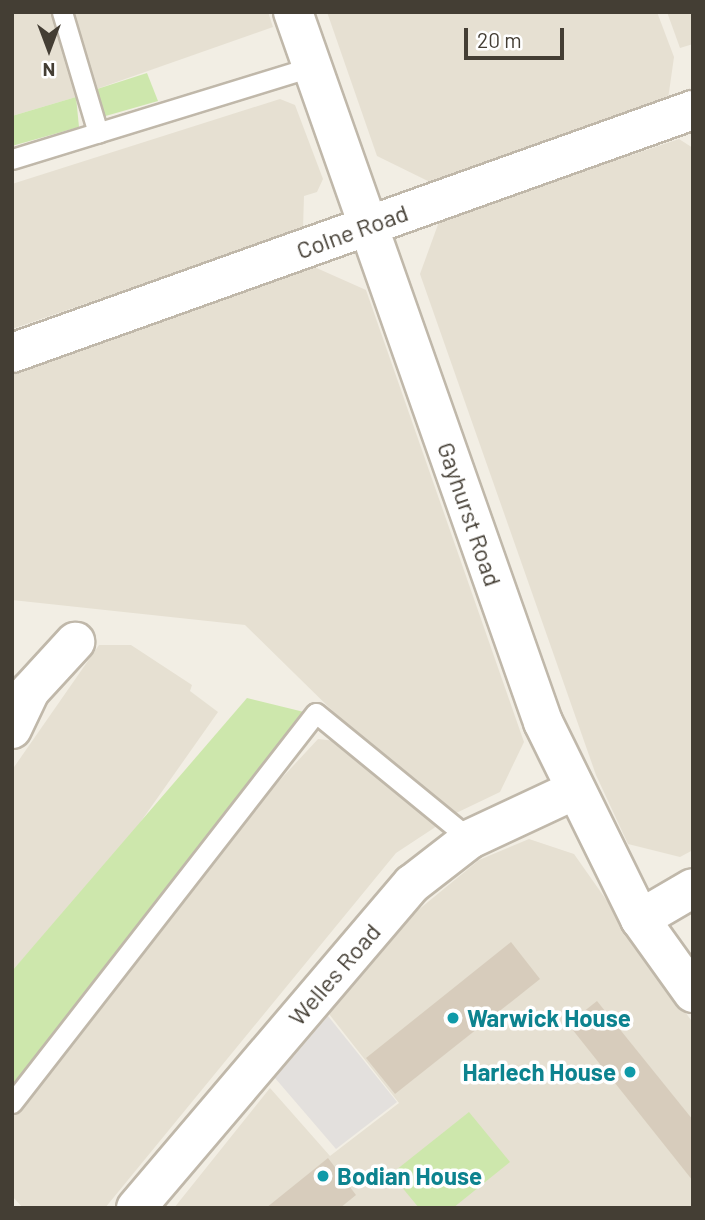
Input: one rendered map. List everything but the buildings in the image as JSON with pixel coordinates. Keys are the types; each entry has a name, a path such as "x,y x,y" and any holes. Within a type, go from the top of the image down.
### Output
{"street":[{"name":"Gayhurst Road","path":"293,12 372,225 543,722 573,791 640,919 693,993"},
{"name":"Colne Road","path":"12,353 693,110"},
{"path":"12,729 30,691 75,642"},
{"name":"Welles Road","path":"136,1208 412,884 470,839 573,791"},
{"path":"640,919 693,888"}],"lane":[{"path":"62,12 98,133"},
{"path":"12,159 311,66"},
{"path":"12,1103 316,713 470,839"}],"shaded area":[{"path":"12,12 51,12 76,97 12,116"},
{"path":"68,12 268,12 273,27 91,91"},
{"path":"327,12 657,12 674,57 668,99 432,183 377,156"},
{"path":"667,12 693,12 693,44 680,48"},
{"path":"280,99 295,105 323,179 317,192 304,196 303,229 12,329 12,184"},
{"path":"679,139 693,148 693,850 680,857 628,844 596,775 420,274 440,219"},
{"path":"312,266 366,290 524,742 500,792 452,815 349,727 245,625 12,600 12,372"},
{"path":"99,645 131,645 192,685 190,691 218,712 125,844 12,971 12,770"},
{"path":"318,739 336,741 437,826 396,853 105,1208 23,1208 12,1196 12,1111 166,903"},
{"path":"529,839 574,854 693,1023 693,1208 174,1208 270,1088 330,1156 399,1103 329,1014 417,911 479,860"},
{"path":"328,1016 397,1102 336,1149 275,1078"}],"green space":[{"path":"147,73 158,101 102,117 91,91"},
{"path":"76,97 79,127 12,146 12,116"},
{"path":"247,698 304,712 12,1091 12,971"},
{"path":"469,1112 510,1162 453,1208 419,1208 391,1174"}],"place":[{"name":"Warwick House","path":"453,1018"},
{"name":"Harlech House","path":"630,1072"},
{"name":"Bodian House","path":"323,1176"}]}
